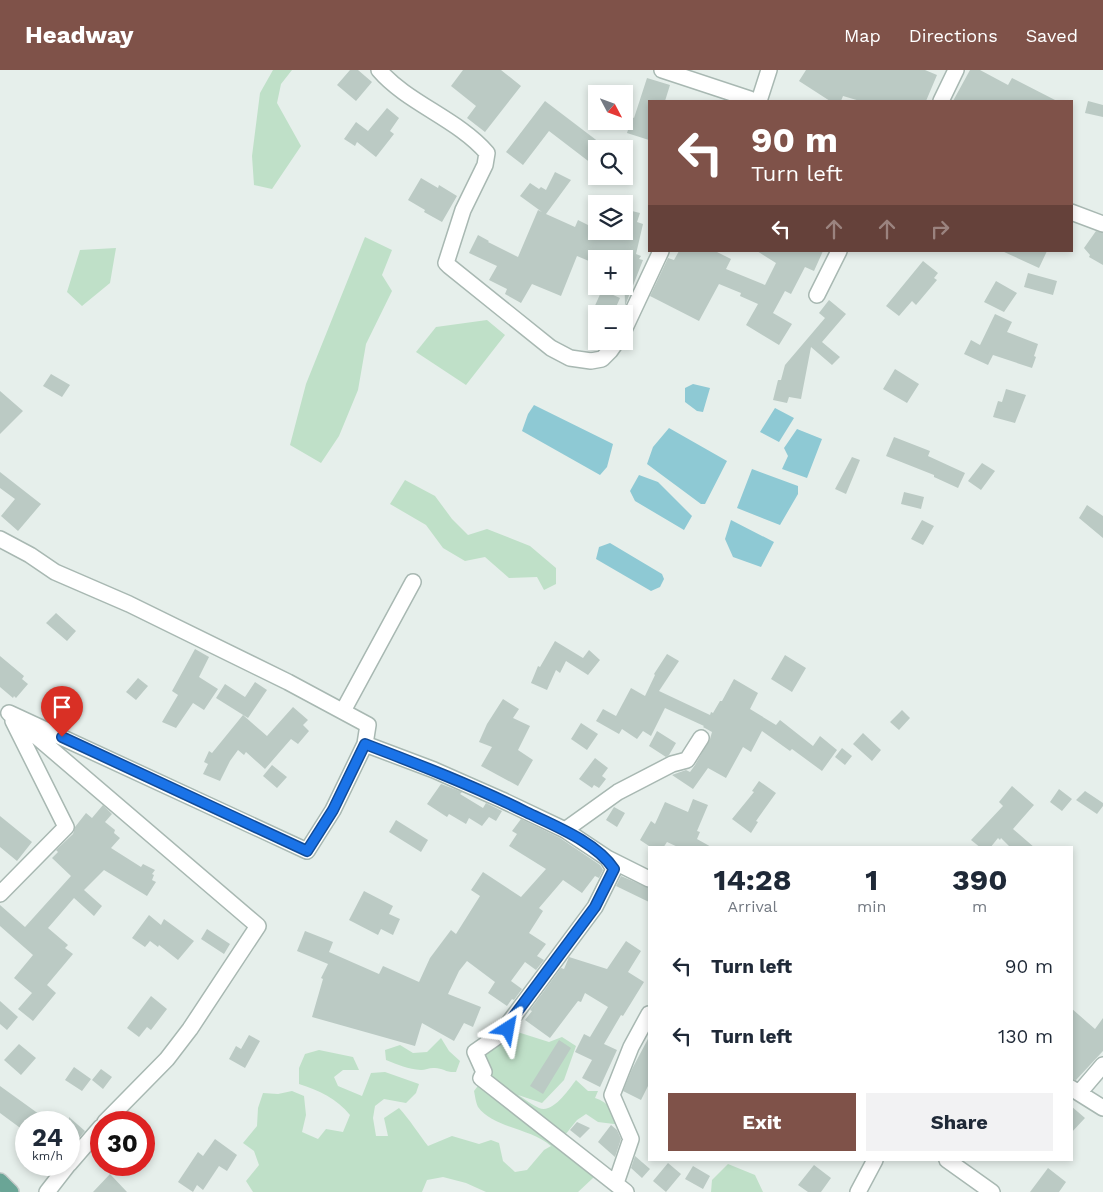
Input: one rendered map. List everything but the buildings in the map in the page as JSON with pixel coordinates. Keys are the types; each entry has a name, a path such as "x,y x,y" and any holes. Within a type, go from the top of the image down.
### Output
{"main road":[{"path":"0,1181 12,1192"}],"street":[{"path":"378,70 396,86 440,115 480,145 487,153 485,165 463,210 446,263 551,348 570,358 591,361 602,358 611,350"},
{"path":"662,70 751,100"},
{"path":"754,100 769,70"},
{"path":"941,100 956,70"},
{"path":"1073,213 1103,224"},
{"path":"633,311 661,252"},
{"path":"817,295 838,252"},
{"path":"0,539 30,554 55,572 129,604 368,725 365,744 333,810 307,851 9,713"},
{"path":"343,711 412,582"},
{"path":"0,894 66,827 9,713"},
{"path":"9,713 258,926 190,1029 167,1059 116,1111"},
{"path":"565,830 618,792 672,764 687,760 701,738"},
{"path":"365,744 443,774 565,830 607,858 648,878"},
{"path":"607,858 614,869 595,907 508,1024 508,1029 475,1052 484,1072 481,1078 621,1188 631,1139 612,1095 630,1048 648,1016"},
{"path":"1103,1065 1075,1091 1103,1108"},
{"path":"80,1151 90,1140"},
{"path":"858,1192 874,1161"},
{"path":"948,1161 992,1192"},
{"path":"47,1192 59,1176"}],"green space":[{"path":"273,70 292,70 281,84 277,103 301,146 272,189 254,185 252,156 260,93"},
{"path":"365,237 392,250 382,275 392,291 366,344 358,390 339,436 321,463 290,445 306,384"},
{"path":"116,248 110,283 82,306 67,292 80,250"},
{"path":"487,320 505,335 466,385 416,352 436,327"},
{"path":"405,480 435,496 452,519 468,535 487,529 530,546 556,568 556,584 544,590 537,577 509,578 485,557 465,561 443,548 426,525 390,504"},
{"path":"508,1029 549,1042 562,1037 576,1046 564,1080 542,1103 518,1095 536,1107 544,1109 560,1100 576,1080 588,1091 598,1091 595,1098 612,1108 622,1125 598,1122 586,1114 577,1120 565,1135 600,1166 593,1178 578,1192 486,1192 466,1183 443,1177 427,1180 422,1192 253,1192 246,1181 259,1165 254,1151 243,1143 257,1126 258,1108 263,1093 278,1094 292,1091 304,1096 306,1115 302,1132 318,1139 326,1129 343,1132 350,1115 345,1109 327,1096 299,1084 299,1068 305,1054 319,1050 353,1057 359,1070 343,1070 334,1077 338,1086 362,1096 371,1073 385,1072 419,1084 416,1093 406,1103 384,1099 375,1106 373,1118 376,1136 388,1136 384,1118 399,1108 428,1146 452,1136 479,1144 491,1140 499,1143 503,1161 515,1172 527,1170 544,1150 551,1146 533,1135 502,1124 485,1114 478,1107 474,1091 483,1079 487,1047"},
{"path":"441,1038 449,1051 460,1061 456,1072 436,1068 412,1069 386,1060 385,1050 400,1045 413,1053 427,1052"},
{"path":"728,1164 755,1175 763,1192 711,1192 712,1180"}],"water":[{"path":"693,384 710,388 703,412 697,411 685,402 685,388"},
{"path":"534,405 613,444 607,467 600,475 522,431 528,414"},
{"path":"775,408 794,418 779,442 760,432"},
{"path":"669,428 727,461 705,504 701,504 647,464 653,447"},
{"path":"797,429 822,439 807,478 782,469 788,456 784,448"},
{"path":"752,469 798,486 798,494 780,525 737,508"},
{"path":"639,475 658,482 692,516 684,530 635,501 630,491"},
{"path":"731,520 774,542 761,567 733,557 725,539"},
{"path":"610,543 662,574 664,579 660,587 651,591 596,559 599,547"}],"route":[{"path":"62,737 307,851 333,810 365,744 434,770 565,830 607,858 614,869 595,907 508,1024 508,1029"}]}
